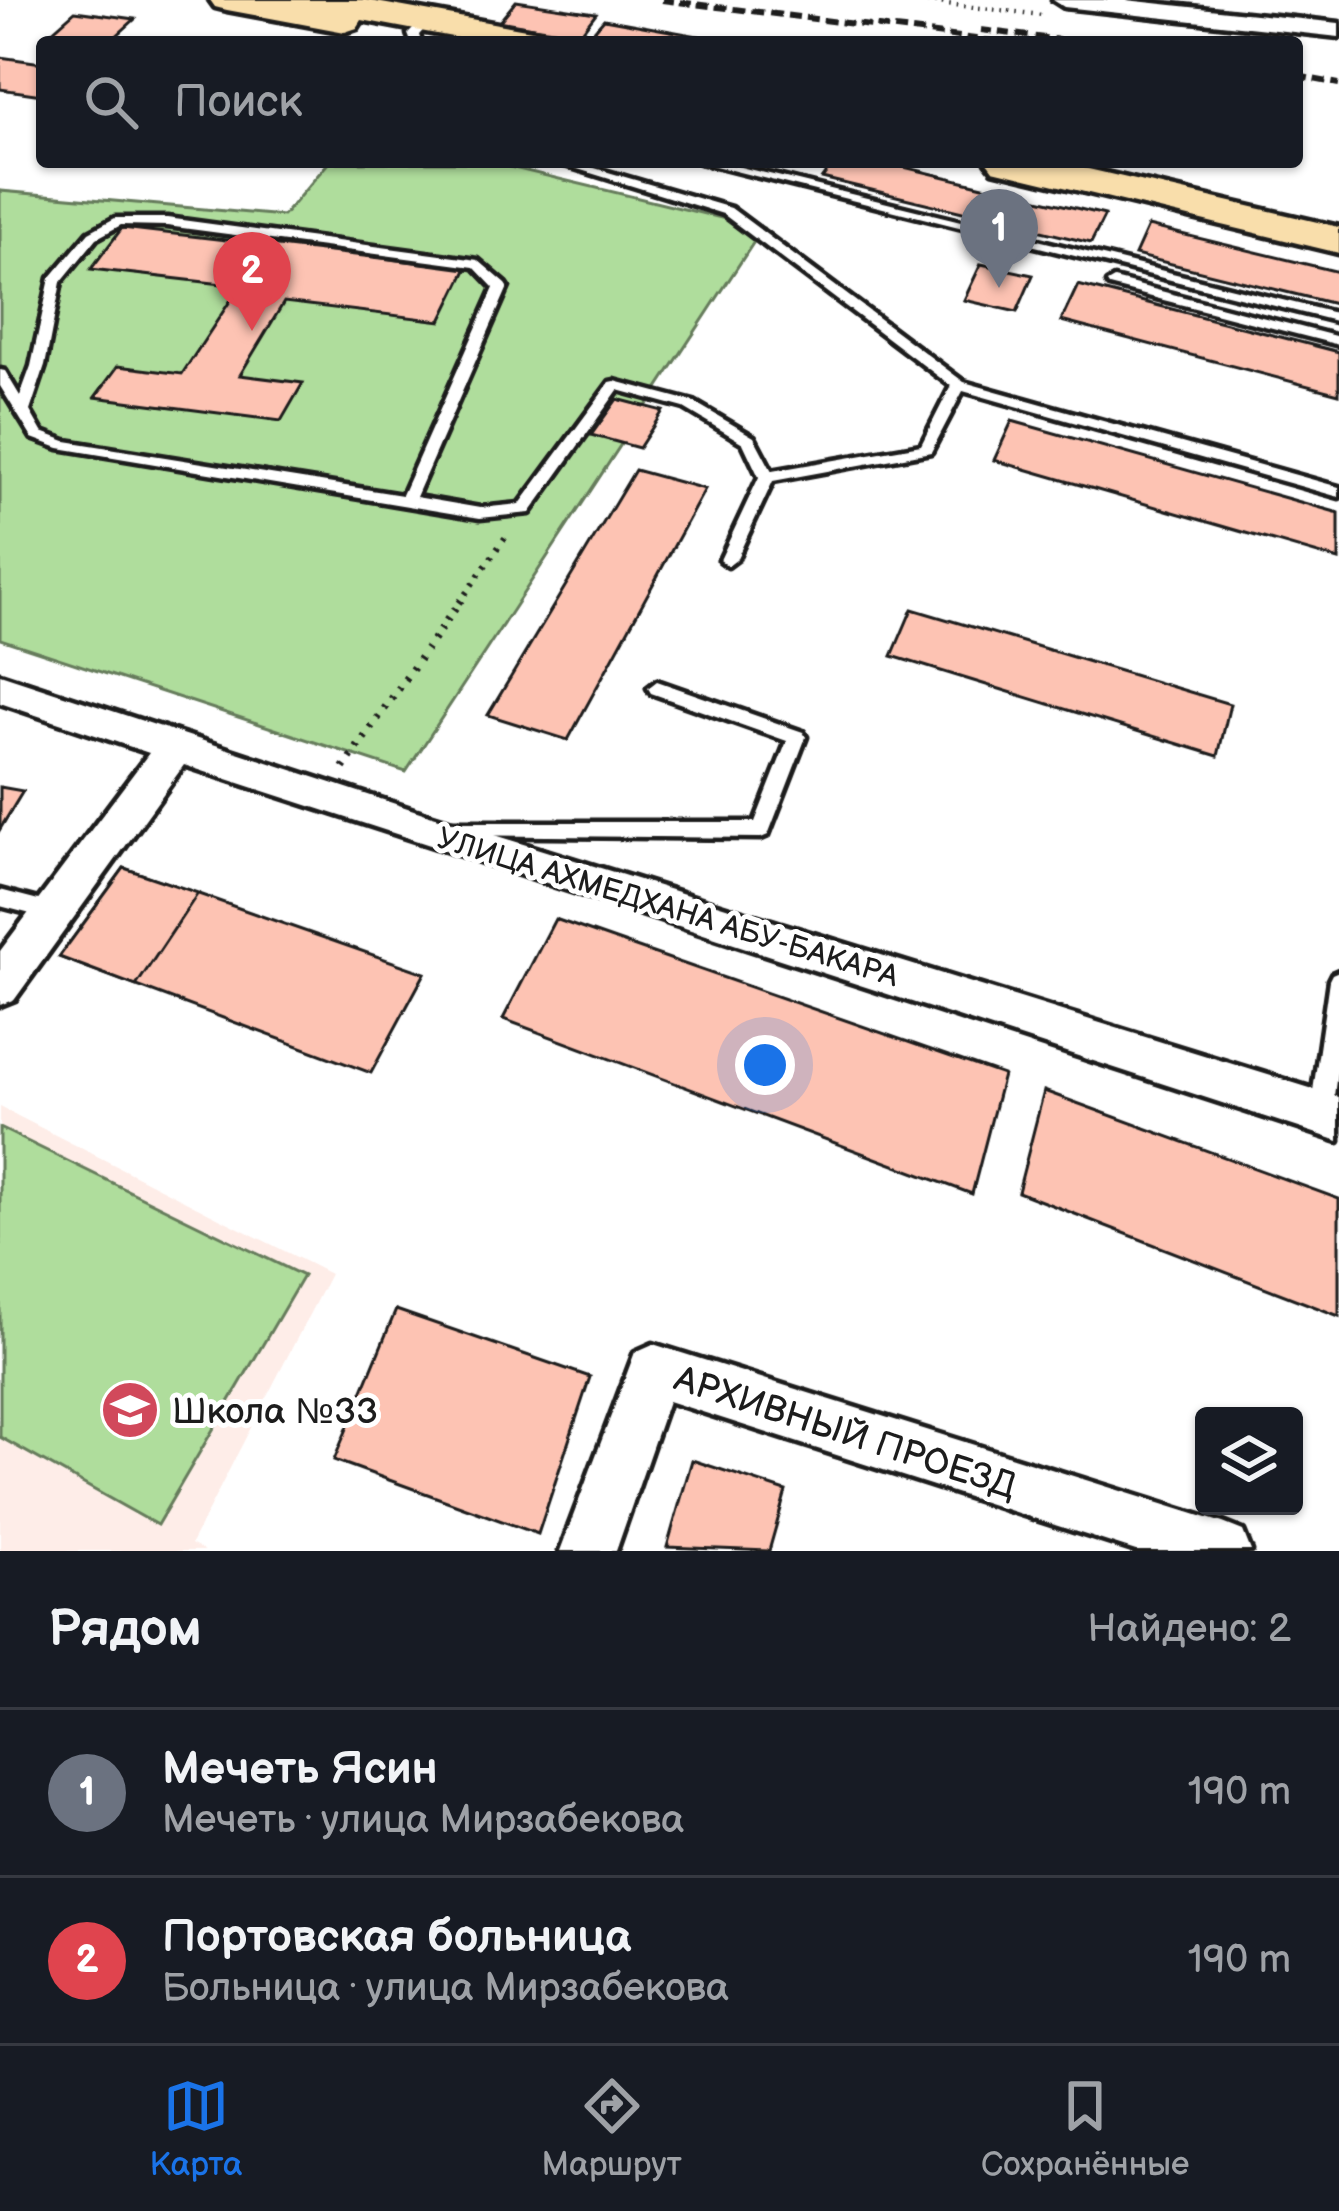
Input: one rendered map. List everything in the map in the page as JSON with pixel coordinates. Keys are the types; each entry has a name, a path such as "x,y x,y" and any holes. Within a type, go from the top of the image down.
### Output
{"main road":[{"path":"227,0 428,35"},
{"path":"309,0 428,35"},
{"path":"1033,168 1339,240"},
{"path":"1133,168 1339,217"}],"street":[{"path":"1064,0 1146,4 1339,30"},
{"name":"УЛИЦА АХМЕДХАНА АБУ-БАКАРА","path":"0,688 423,830 1330,1116"},
{"path":"0,986 176,746"},
{"name":"АРХИВНЫЙ ПРОЕЗД","path":"588,1551 653,1370 1222,1551"}],"lane":[{"path":"581,168 727,211 959,385 1339,492"},
{"path":"729,168 1339,318"},
{"path":"22,412 38,366 55,281 93,235 119,221 167,222 478,264 501,287 407,501"},
{"path":"1114,283 1339,341"},
{"path":"0,374 37,435 64,445 480,513 525,509 615,385 688,404 749,440 767,478"},
{"path":"767,478 926,449 959,385"},
{"path":"728,560 767,478"},
{"path":"423,830 761,830 797,737 657,688"},
{"path":"0,898 54,912"},
{"path":"1330,1116 1339,980"}],"path":[{"path":"323,796 525,509"}],"shaded area":[{"name":"Школа №33","path":"0,1107 330,1274 191,1544 204,1551 0,1551"}],"green space":[{"path":"324,168 514,168 763,228 406,772 0,639 0,191 283,216"},
{"name":"Школа №33","path":"0,1128 303,1276 157,1525 0,1437"}],"building":[{"path":"516,1 596,13 580,34 499,22"},
{"path":"75,11 135,19 116,36 49,34"},
{"path":"604,19 698,36 595,36 590,35"},
{"path":"0,57 36,62 36,94 0,89"},
{"path":"830,168 908,168 1105,215 1091,243 822,178"},
{"path":"1148,226 1339,272 1339,305 1135,255"},
{"path":"122,228 467,268 441,321 284,302 240,375 303,383 281,421 95,397 118,366 182,374 240,286 91,269"},
{"path":"981,264 1033,275 1017,312 964,300"},
{"path":"1078,285 1339,352 1339,394 1061,321"},
{"path":"617,399 663,411 639,448 591,435"},
{"path":"1012,421 1339,513 1339,560 994,460"},
{"path":"635,470 705,489 568,740 488,715"},
{"path":"912,609 1230,704 1218,756 892,656"},
{"path":"0,787 23,791 0,829"},
{"path":"124,868 425,973 371,1073 59,957"},
{"path":"124,868 198,893 136,986 59,957"},
{"path":"555,919 1003,1075 972,1194 503,1019"},
{"path":"1044,1091 1339,1199 1339,1316 1018,1192"},
{"path":"396,1310 590,1377 538,1534 334,1460"},
{"path":"692,1460 786,1491 769,1551 667,1547"}],"railway":[{"path":"662,0 952,36"},
{"path":"981,30 1028,36"},
{"path":"1303,77 1339,84"}],"place":[{"name":"Мечеть Ясин","path":"999,288"},
{"name":"Портовская больница","path":"252,331"},
{"name":"Школа №33","path":"130,1410"}]}
